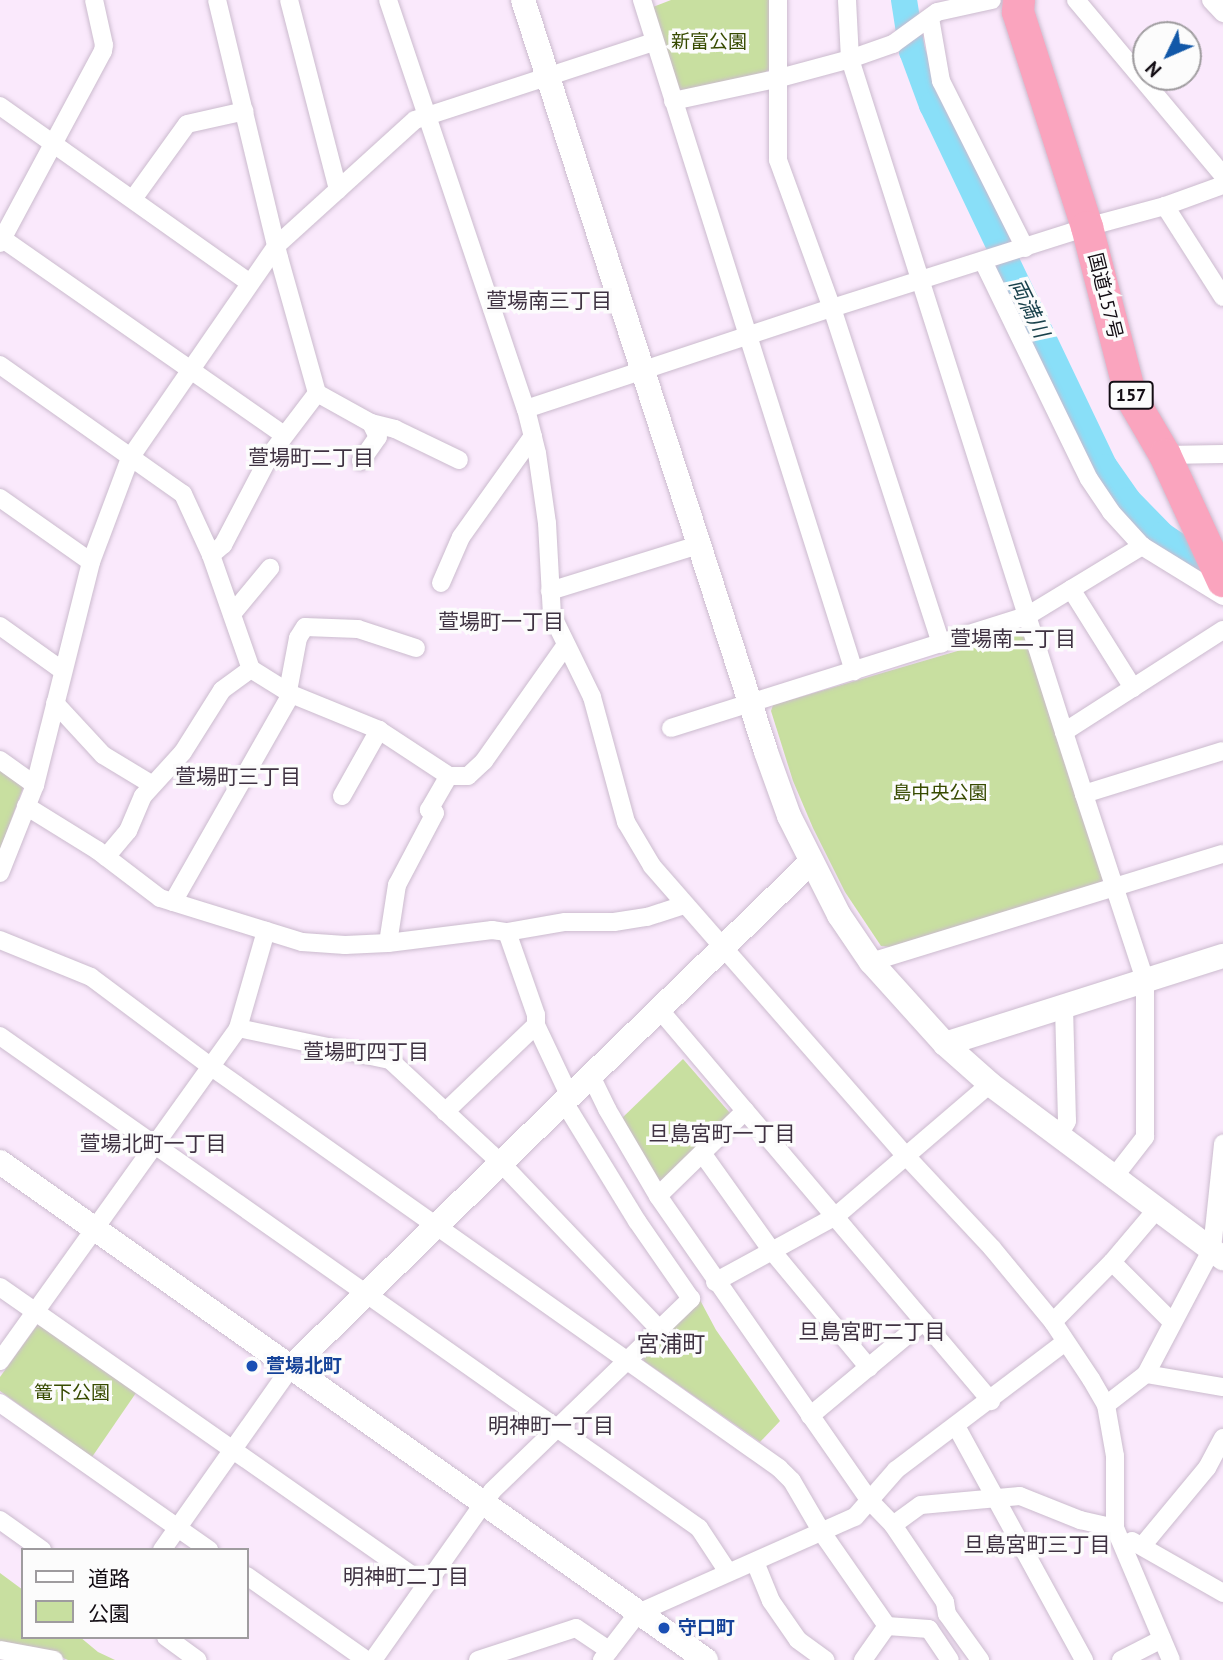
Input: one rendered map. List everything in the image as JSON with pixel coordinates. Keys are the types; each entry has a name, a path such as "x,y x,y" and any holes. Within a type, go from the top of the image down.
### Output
{"highway":[{"name":"国道157号","path":"1019,0 1018,12 1087,227 1131,397 1212,543 1223,581"}],"street":[{"path":"94,0 103,51 1,240 284,435"},
{"path":"217,0 277,245 317,393 371,423 395,429 459,460"},
{"path":"289,0 338,190"},
{"path":"388,0 526,409 547,523 552,615 592,697 626,822 652,866 685,905 906,1156 992,1248 1053,1322 1106,1405 1115,1456 1117,1532 1171,1660"},
{"path":"523,0 750,705 789,817 810,863 839,915 871,962 945,1044 990,1084 1217,1253"},
{"path":"642,0 854,671"},
{"path":"778,0 778,160 832,308 941,644"},
{"path":"847,0 849,59 1145,980 1145,1137 1114,1177"},
{"path":"673,101 776,79 849,59 893,44 937,12 992,0"},
{"path":"1076,0 1223,175"},
{"path":"1211,0 1223,13"},
{"path":"925,22 941,81 1022,249"},
{"path":"0,873 35,785 91,562 130,458 277,245 415,120 653,41"},
{"path":"0,106 250,283"},
{"path":"133,200 187,124 245,111"},
{"path":"526,409 832,308 1223,186"},
{"path":"1164,206 1223,297"},
{"path":"987,260 1089,479 1111,512 1142,546 1223,596"},
{"path":"0,365 183,494 211,555 251,669 289,693 379,730 449,776 467,776 484,761 565,646"},
{"path":"211,555 223,544 284,435 317,393"},
{"path":"362,461 378,437 371,423"},
{"path":"441,583 461,537 533,436"},
{"path":"1165,455 1223,454"},
{"path":"0,498 91,562"},
{"path":"550,591 699,545"},
{"path":"671,728 1027,616 1142,546"},
{"path":"232,614 270,568"},
{"path":"1071,589 1133,688"},
{"path":"0,626 63,671"},
{"path":"173,902 289,693 298,638 305,627 358,629 416,648"},
{"path":"1064,732 1223,630"},
{"path":"106,857 128,831 143,796 183,752 222,690 251,669"},
{"path":"55,703 103,755 151,785"},
{"path":"342,796 379,730"},
{"path":"1084,794 1223,751"},
{"path":"0,760 35,785"},
{"path":"388,943 397,885 435,813 429,810 449,776"},
{"path":"26,806 106,857 136,883 173,902 302,942 345,945 388,943 492,930 508,932 565,922 614,922 647,918 685,905"},
{"path":"871,962 1223,854"},
{"path":"163,1548 292,1367 810,863"},
{"path":"0,1362 94,1226 155,1146 238,1028 266,931"},
{"path":"373,1660 482,1503 691,1299 637,1221 567,1099 536,1025 536,1016 508,932"},
{"path":"0,940 91,977 210,1066 779,1468 792,1481 823,1534 887,1626"},
{"path":"945,1044 1223,956"},
{"path":"1059,1135 1067,1121 1064,1006"},
{"path":"659,1009 991,1401"},
{"path":"446,1112 536,1025"},
{"path":"238,1028 390,1060 501,1163 660,1329"},
{"path":"0,1036 699,1528 728,1572"},
{"path":"591,1076 607,1110 658,1196 715,1282 871,1502 893,1525 945,1602 947,1614 980,1660"},
{"path":"715,1282 836,1216 990,1084"},
{"path":"658,1196 745,1111"},
{"path":"1106,1405 1146,1374 1171,1321 1217,1253 1223,1144"},
{"path":"702,1153 772,1251 869,1368"},
{"path":"0,1161 706,1660"},
{"path":"1053,1322 1112,1262 1157,1209"},
{"path":"1112,1262 1171,1321"},
{"path":"0,1287 36,1309 426,1585"},
{"path":"810,1416 924,1321"},
{"path":"478,1660 576,1628 605,1655 638,1613 728,1572 823,1534 855,1517 871,1502 895,1470 991,1401 1065,1342"},
{"path":"1146,1374 1223,1387"},
{"path":"0,1403 206,1548"},
{"path":"956,1426 1084,1660"},
{"path":"1143,1545 1207,1468 1223,1438"},
{"path":"893,1525 921,1505 996,1501 1020,1496 1117,1532 1222,1590"},
{"path":"0,1520 39,1548"},
{"path":"755,1562 771,1601 798,1640 827,1660"},
{"path":"248,1577 366,1660"},
{"path":"863,1660 887,1626"},
{"path":"887,1626 929,1629 950,1660"},
{"path":"169,1639 198,1660"},
{"path":"1121,1660 1161,1639"},
{"path":"9,1656 54,1660"}],"green space":[{"name":"新富公園","path":"671,0 770,0 770,69 762,74 680,92 653,7"},
{"name":"島中央公園","path":"1019,633 1025,636 1104,879 1103,883 890,947 881,946 845,892 813,828 793,781 771,711 773,705"},
{"path":"0,768 24,785 0,850"},
{"path":"683,1059 736,1120 660,1190 621,1119"},
{"path":"700,1300 716,1330 780,1421 760,1442 644,1361 643,1356"},
{"name":"篭下公園","path":"43,1322 138,1390 92,1457 0,1391 0,1377 38,1324"},
{"path":"0,1573 21,1589 21,1639 82,1639 98,1652 115,1660 68,1660 39,1648 0,1642"}],"waterway":[{"name":"両満川","path":"904,0 912,51 932,105 1105,467 1128,500 1162,535 1193,556 1223,570"}],"place":[{"name":"萱場北町","path":"252,1366"},
{"name":"守口町","path":"664,1628"}],"district":[{"name":"萱場南三丁目","path":"549,301"},
{"name":"萱場町二丁目","path":"311,458"},
{"name":"萱場町一丁目","path":"501,622"},
{"name":"萱場南二丁目","path":"1013,639"},
{"name":"萱場町三丁目","path":"238,777"},
{"name":"萱場町四丁目","path":"366,1052"},
{"name":"旦島宮町一丁目","path":"722,1134"},
{"name":"萱場北町一丁目","path":"153,1144"},
{"name":"旦島宮町二丁目","path":"872,1332"},
{"name":"宮浦町","path":"671,1344"},
{"name":"明神町一丁目","path":"551,1426"},
{"name":"旦島宮町三丁目","path":"1037,1545"},
{"name":"明神町二丁目","path":"406,1577"}]}
